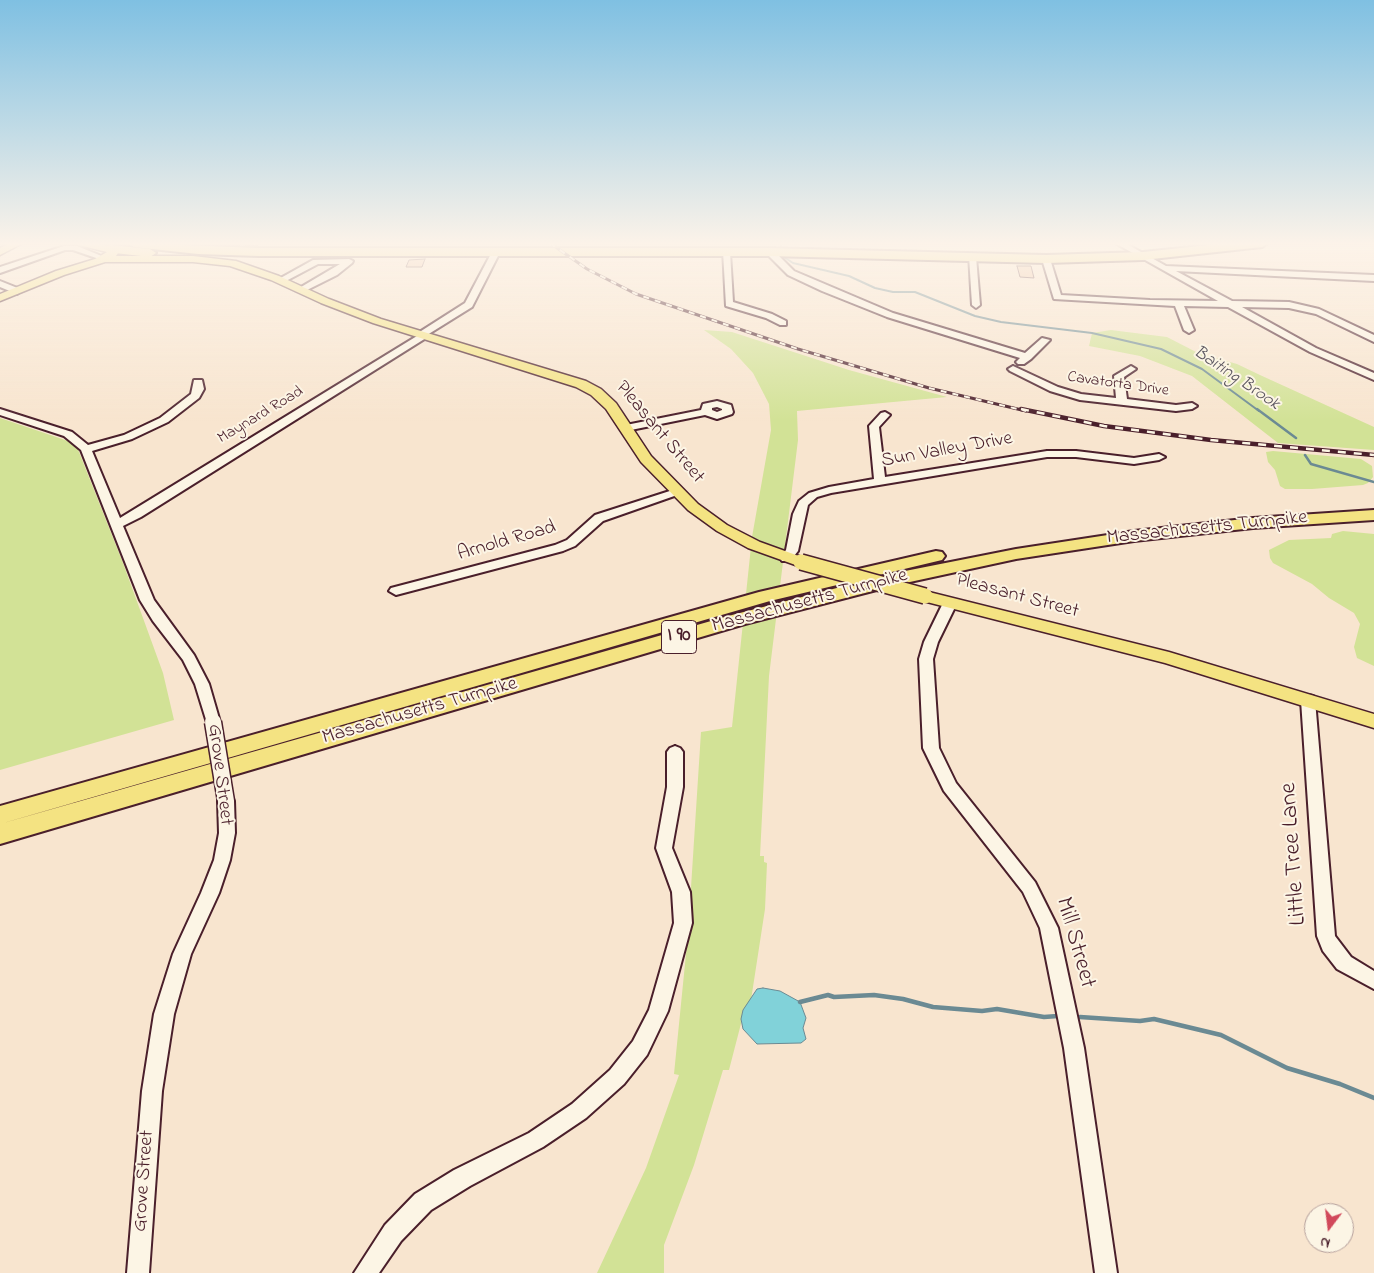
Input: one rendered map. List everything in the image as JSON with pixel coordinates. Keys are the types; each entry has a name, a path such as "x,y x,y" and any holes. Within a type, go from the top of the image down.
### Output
{"highway":[{"name":"Massachusetts Turnpike","path":"0,815 725,608 860,572 1002,543 1129,524 1237,512 1374,504"},
{"name":"Massachusetts Turnpike","path":"0,834 739,619 895,579 1016,554 1134,536 1272,521 1374,514"}],"main road":[{"name":"Pleasant Street","path":"331,302 422,336 581,384 606,401 644,456 676,492 701,514 722,528 762,549 794,560 950,603 1169,658 1374,721"}],"street":[{"name":"Maynard Road","path":"117,524 137,514 422,336 470,302"},
{"path":"729,302 783,323"},
{"path":"858,302 890,315 1028,357 1045,340"},
{"path":"1150,302 1282,304 1306,308 1374,339"},
{"path":"1225,302 1322,355 1374,377"},
{"path":"1178,304 1189,330"},
{"name":"Cavatorta Drive","path":"1028,357 1011,371 1063,393 1176,408 1192,406"},
{"path":"1122,402 1119,376 1131,369"},
{"path":"86,449 128,437 164,420 195,396 199,389 198,382"},
{"name":"Grove Street","path":"0,412 68,434 79,441 86,449 152,609 189,658 196,671 213,722 226,801 227,833 222,860 210,893 180,961 164,1014 152,1091 138,1273"},
{"path":"626,428 706,412"},
{"path":"880,482 877,470 878,445 874,426 885,415"},
{"name":"Sun Valley Drive","path":"794,560 793,546 800,509 807,499 829,490 1046,454 1076,454 1134,461 1159,457"},
{"name":"Arnold Road","path":"396,592 559,548 571,543 599,518 676,492"},
{"name":"Mill Street","path":"950,603 931,642 926,660 931,748 938,766 950,787 1029,887 1048,928 1075,1055 1106,1273"},
{"name":"Little Tree Lane","path":"1308,700 1326,936 1335,954 1344,963 1374,980"},
{"path":"365,1273 393,1233 423,1202 462,1178 536,1140 579,1111 617,1077 640,1048 658,1011 683,923 681,892 664,848 675,787 675,752"}],"green space":[{"path":"704,330 732,332 849,370 947,397 797,411 798,440 769,676 760,856 764,856 764,862 767,863 765,909 749,1013 744,1012 729,1070 723,1070 694,1165 664,1245 664,1273 597,1273 646,1168 679,1075 674,1074 688,934 701,732 732,727 752,537 771,430 769,404 753,373 731,349"},
{"path":"1111,330 1167,337 1198,353 1237,364 1374,427 1374,450 1278,443 1192,376 1140,356 1089,346 1092,333"},
{"path":"0,418 71,442 77,447 123,563 163,673 174,720 0,770"},
{"path":"1273,451 1361,459 1372,466 1373,477 1368,483 1363,485 1285,489 1280,486 1275,470 1268,462 1266,452"},
{"path":"1343,531 1374,534 1374,666 1357,658 1354,647 1360,624 1354,613 1329,598 1312,584 1273,563 1270,558 1269,550 1289,540 1331,538 1332,534"}],"water":[{"path":"763,988 780,991 800,1002 806,1018 803,1028 806,1039 801,1043 757,1044 743,1029 741,1019 743,1010 757,989"}],"waterway":[{"name":"Baiting Brook","path":"941,302 975,316 1001,322 1092,333 1161,349 1202,369 1259,411"},
{"name":"Baiting Brook","path":"1257,409 1296,438"},
{"name":"Baiting Brook","path":"1305,455 1311,464 1374,482"},
{"path":"800,1002 828,995 834,997 874,995 903,999 933,1007 982,1011 997,1009 1044,1017 1058,1016"},
{"path":"1080,1017 1140,1021 1154,1019 1221,1035 1287,1068 1340,1084 1374,1098"}],"railway":[{"path":"661,302 798,349 929,388 1026,411"},
{"path":"1021,409 1104,426 1211,440 1374,455"}]}
